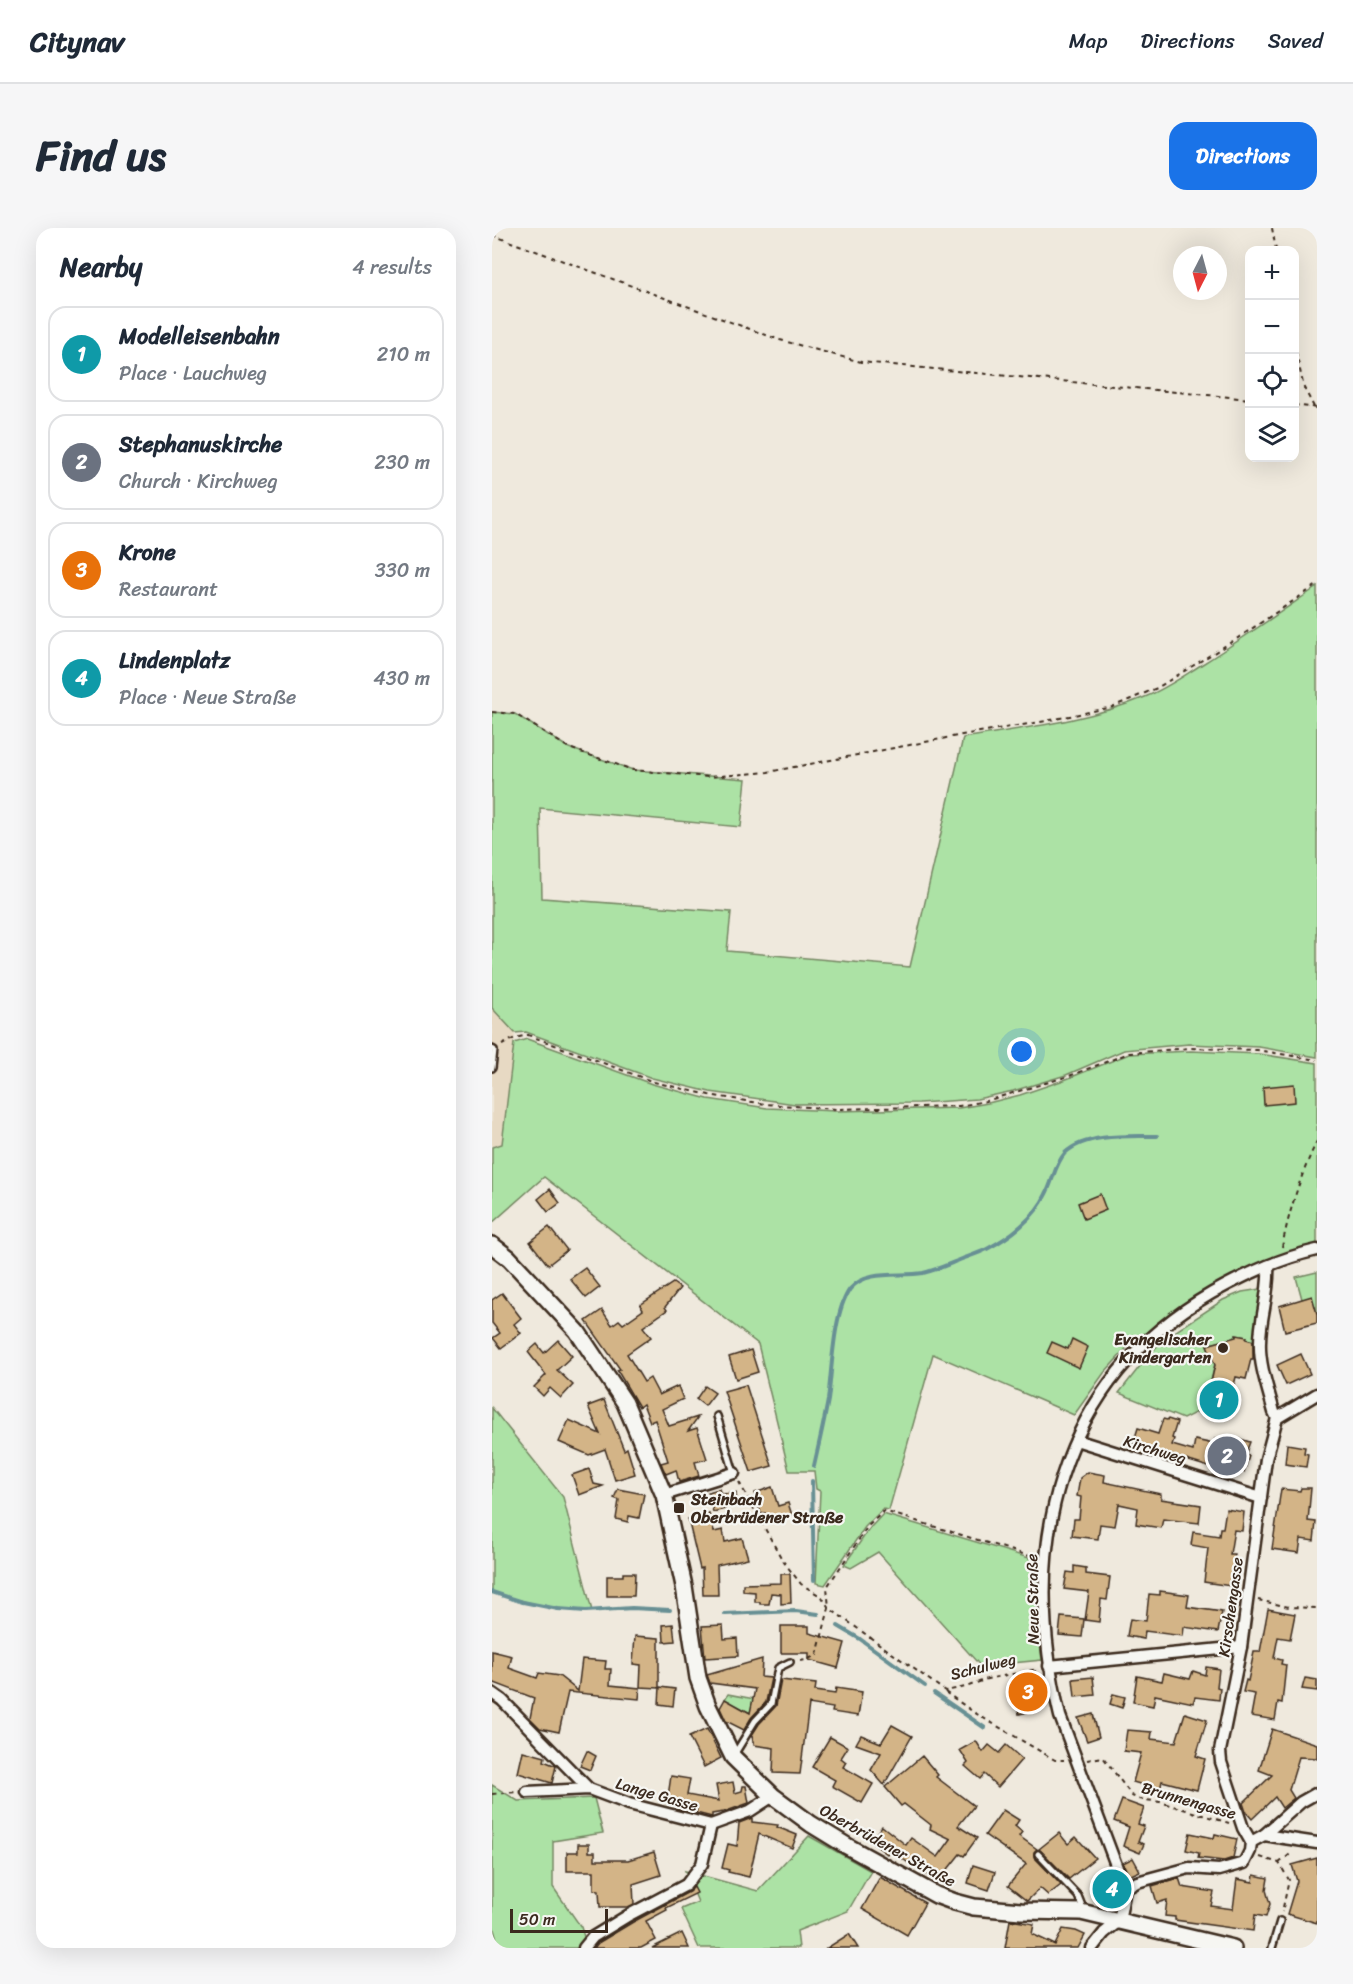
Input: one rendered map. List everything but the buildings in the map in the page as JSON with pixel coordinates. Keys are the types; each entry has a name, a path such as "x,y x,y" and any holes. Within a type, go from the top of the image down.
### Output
{"street":[{"name":"Oberbrüdener Straße","path":"492,1245 509,1258 577,1331 625,1404 664,1495 684,1586 698,1678 708,1706 733,1757 773,1796 847,1846 936,1895 955,1902 985,1908 1081,1912 1233,1948"},
{"name":"Neue Straße","path":"1125,1889 1097,1820 1060,1716 1049,1666 1044,1561 1054,1498 1076,1440 1104,1391 1138,1349 1163,1327 1199,1301 1268,1266 1317,1250"},
{"path":"1268,1266 1269,1283 1260,1339 1260,1355 1277,1418 1317,1394"},
{"name":"Kirschengasse","path":"1251,1846 1221,1762 1220,1751 1241,1647 1266,1459 1277,1418"},
{"name":"Kirchweg","path":"1076,1440 1261,1498"},
{"path":"664,1495 734,1473"},
{"path":"1049,1666 1241,1647"},
{"path":"492,1693 502,1700 589,1789"},
{"name":"Lange Gasse","path":"527,1792 589,1789 629,1804 711,1825 750,1811 773,1796"},
{"path":"1092,1948 1104,1933 1119,1921 1125,1889 1137,1882 1189,1868 1219,1870 1244,1863 1251,1846 1301,1802 1317,1793"},
{"path":"584,1948 593,1937 629,1915 687,1885 702,1864 711,1825"},
{"path":"1264,1835 1317,1843"}],"lane":[{"path":"492,1068 493,1049"},
{"path":"717,1416 734,1473"},
{"path":"733,1757 755,1721 771,1704 778,1668 790,1662"},
{"path":"1038,1854 1078,1896 1082,1906 1081,1912"},
{"path":"1272,1948 1280,1921"}],"path":[{"path":"1272,228 1275,246"},
{"path":"492,235 780,340 861,362 1245,399"},
{"path":"1296,354 1304,388 1316,408"},
{"path":"1299,406 1316,408"},
{"path":"492,712 515,714 568,748 633,770 708,777 768,772 1112,707 1158,688 1317,585"},
{"path":"493,1049 515,1038 528,1035 654,1082 709,1095 765,1104 837,1109 959,1106 986,1101 1069,1076 1129,1053 1190,1048 1257,1050 1317,1060"},
{"path":"1281,1262 1280,1255 1286,1225 1307,1161 1317,1141"},
{"name":"Schulweg","path":"734,1473 783,1561 801,1584 822,1597 829,1608 945,1691 966,1688 987,1679 1049,1666"},
{"path":"790,1662 807,1660 817,1655 829,1608 827,1587 868,1526 884,1511 1044,1561"},
{"path":"1260,1601 1317,1608"},
{"path":"945,1691 975,1713 1055,1760 1077,1761"},
{"name":"Brunnengasse","path":"1077,1761 1103,1757 1132,1796 1213,1817 1243,1828"},
{"path":"492,1794 527,1792"},
{"path":"1279,1863 1291,1854 1298,1840"},
{"path":"1251,1846 1265,1860 1279,1863 1289,1880 1280,1921"}],"shaded area":[{"path":"492,1008 515,1033 502,1144 492,1147"}],"green space":[{"path":"1317,587 1317,1057 1259,1047 1189,1044 1124,1050 1066,1075 977,1099 919,1103 795,1104 710,1092 652,1078 526,1032 515,1033 492,1008 492,712 515,714 569,748 633,770 746,779 741,827 540,808 542,898 731,912 727,951 910,967 963,738 1078,718 1153,694 1218,654"},
{"path":"527,1039 652,1084 708,1099 767,1108 837,1111 959,1108 988,1103 1064,1080 1129,1054 1191,1051 1259,1054 1317,1063 1317,1244 1267,1259 1199,1294 1137,1341 1134,1340 1104,1373 1074,1415 933,1354 889,1510 883,1509 865,1527 825,1585 816,1583 820,1491 816,1489 814,1471 789,1471 758,1344 544,1177 492,1223 492,1147 502,1144 514,1043"},
{"path":"1317,1272 1317,1313 1313,1314 1305,1310 1296,1277"},
{"path":"1264,1290 1255,1341 1237,1335 1235,1340 1229,1339 1207,1345 1215,1363 1205,1408 1183,1419 1119,1393 1164,1339 1223,1300 1242,1292"},
{"path":"492,1408 563,1497 592,1611 554,1608 492,1592"},
{"path":"883,1514 1039,1561 1038,1626 1042,1660 1012,1663 985,1671 878,1552 851,1568 844,1565 870,1528"},
{"path":"728,1694 765,1701 754,1715 725,1699"},
{"path":"492,1785 518,1801 594,1798 603,1833 553,1841 553,1887 581,1927 585,1940 580,1948 499,1948 492,1922"},
{"path":"809,1836 871,1871 848,1911 797,1931 799,1948 699,1948 681,1909 698,1902 685,1871 758,1891"}],"waterway":[{"path":"814,1466 828,1400 840,1312 850,1289 857,1283 875,1276 914,1274 933,1270 984,1250 1004,1239 1029,1219 1041,1203 1056,1167 1065,1153 1084,1142 1109,1137 1157,1136"},
{"path":"812,1481 814,1580"},
{"path":"492,1592 523,1602 558,1609 670,1610"},
{"path":"725,1614 796,1611 818,1614"},
{"path":"838,1626 925,1686"},
{"path":"934,1693 985,1728"}],"place":[{"name":"Evangelischer Kindergarten","path":"1223,1348"},
{"name":"Modelleisenbahn","path":"1219,1400"},
{"name":"Stephanuskirche","path":"1227,1456"},
{"name":"Steinbach Oberbrüdener Straße","path":"679,1508"},
{"name":"Krone","path":"1028,1692"},
{"name":"Lindenplatz","path":"1112,1889"}]}
